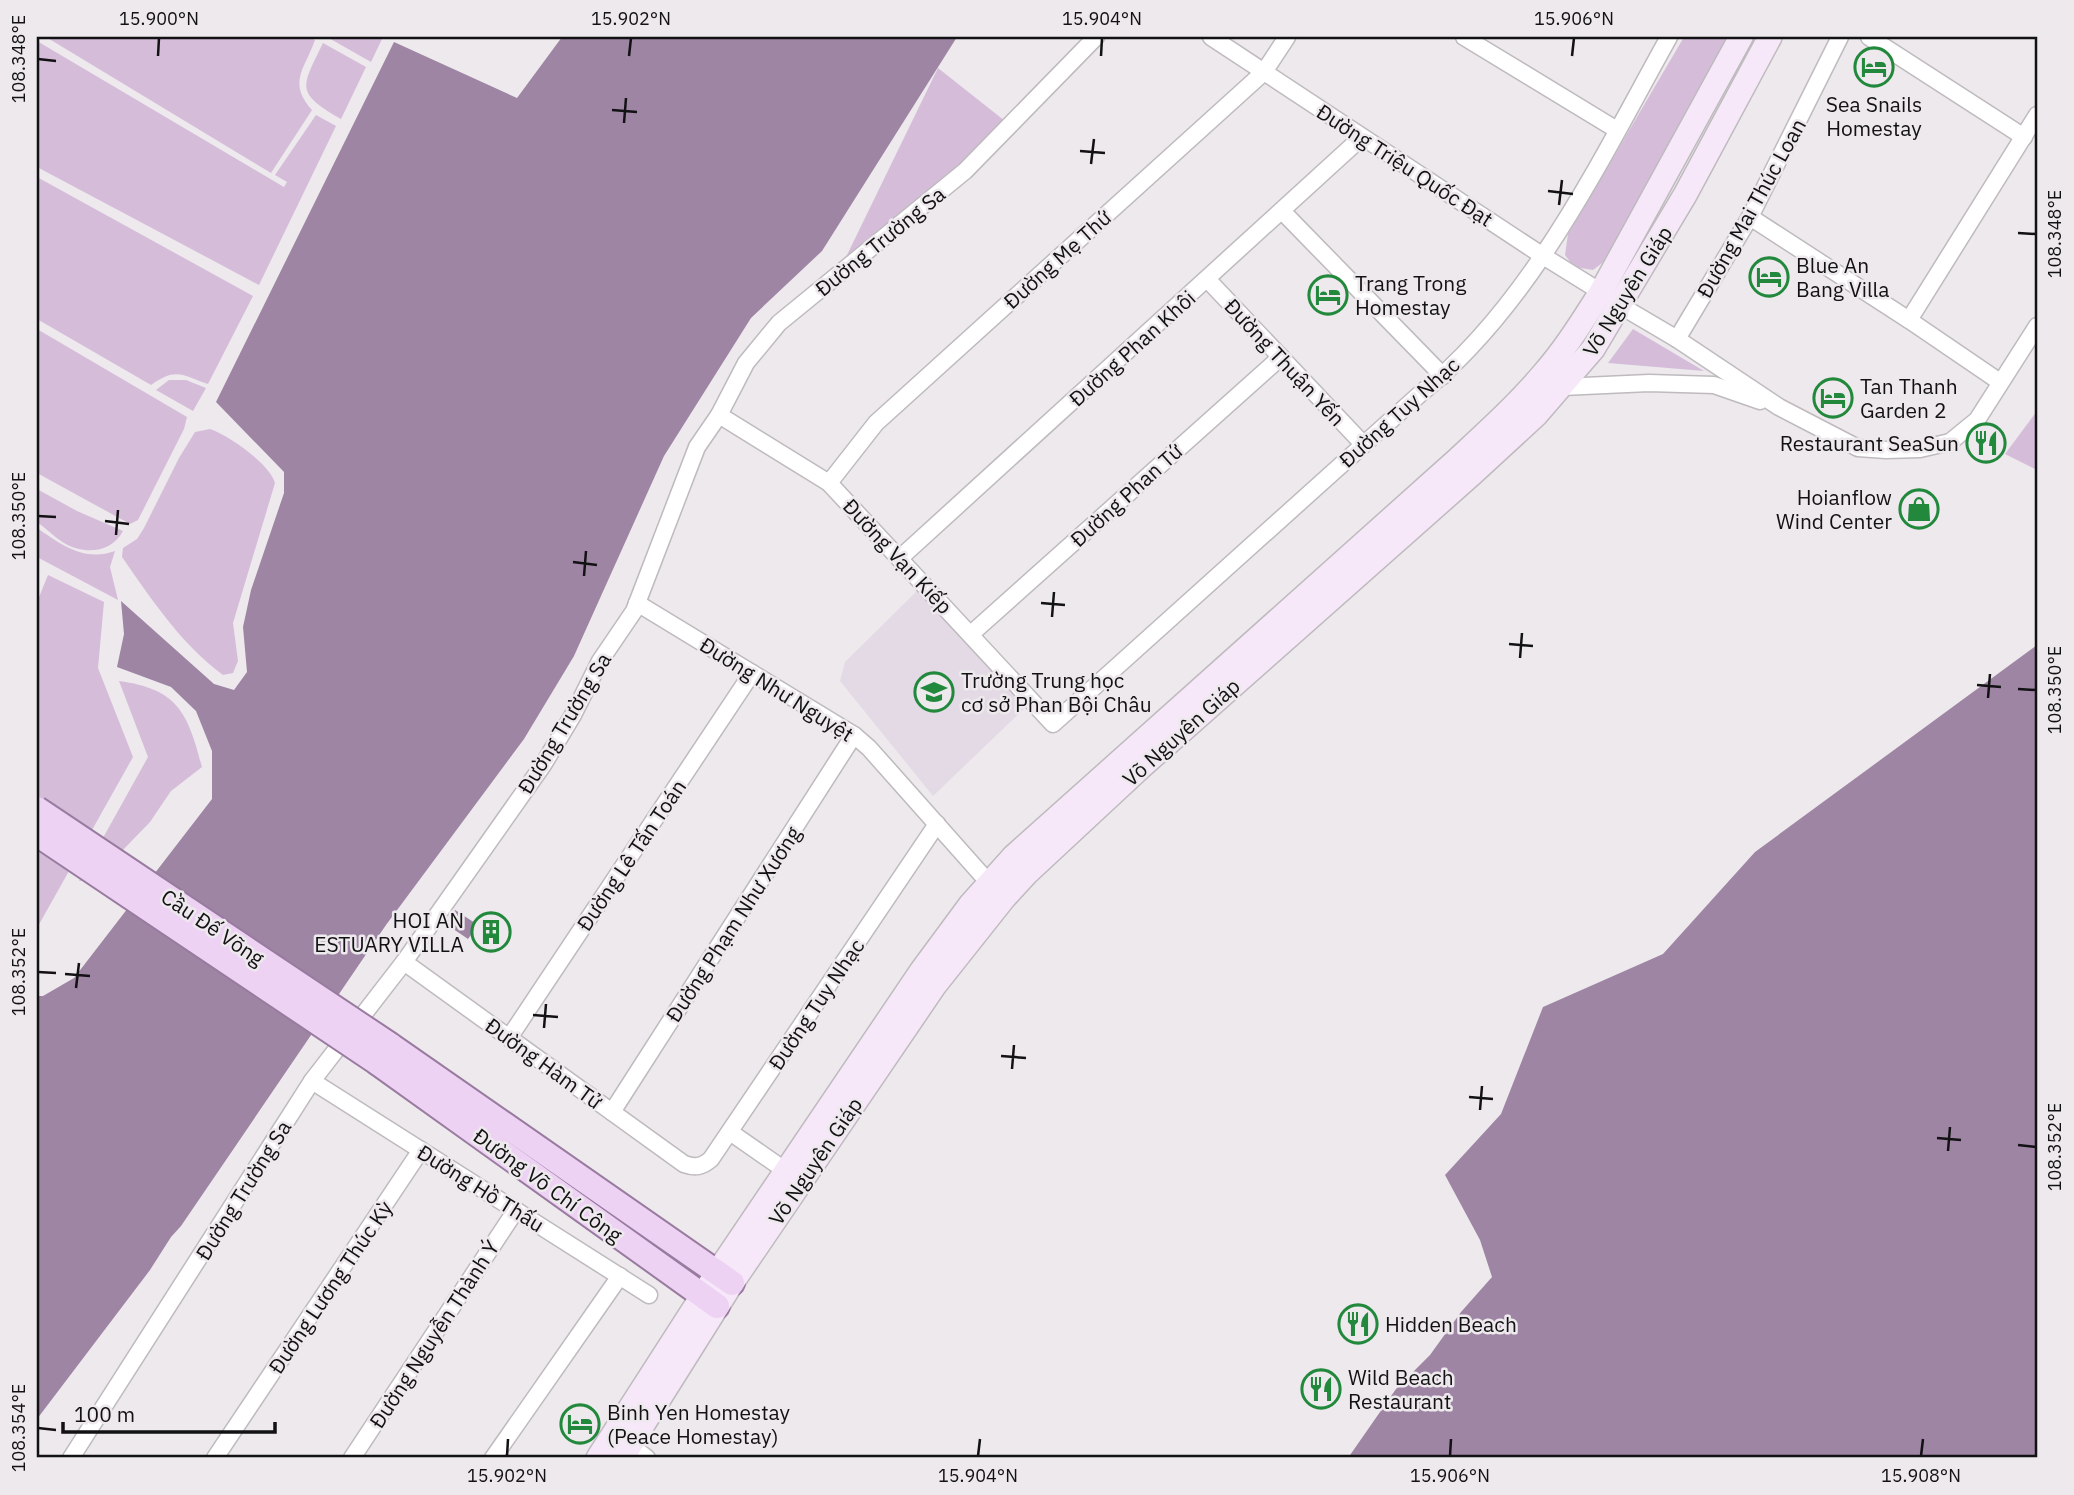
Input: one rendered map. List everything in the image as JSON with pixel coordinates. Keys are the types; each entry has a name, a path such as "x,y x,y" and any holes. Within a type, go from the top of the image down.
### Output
{"main road":[{"name":"Võ Nguyên Giáp","path":"598,1458 658,1386 725,1278 935,985 996,891 1014,856 1458,459 1546,372 1601,292 1741,37"},
{"name":"Võ Nguyên Giáp","path":"725,1278 786,1171 922,970 996,891 1027,873 1141,767 1472,474 1562,387 1594,349 1685,195 1770,37"},
{"path":"1601,292 1621,306"},
{"name":"Cầu Đế Võng","path":"37,809 384,1054"},
{"name":"Cầu Đế Võng","path":"37,834 384,1054"},
{"name":"Đường Võ Chí Công","path":"384,1054 725,1278"},
{"name":"Đường Võ Chí Công","path":"384,1054 710,1301"},
{"name":"Võ Nguyên Giáp","path":"633,1454 658,1386"}],"street":[{"name":"Đường Trường Sa","path":"71,1458 312,1081 404,962 543,765 573,715 600,661 634,611 697,447 719,415 746,363 779,323 965,171 1096,37"},
{"name":"Đường Triệu Quốc Đạt","path":"1211,37 1543,257 1601,292"},
{"name":"Đường Mẹ Thứ","path":"829,483 876,423 1264,72 1287,37"},
{"path":"1464,37 1617,130"},
{"name":"Đường Tuy Nhạc","path":"1053,724 1363,444 1443,376 1476,341 1543,257 1669,37"},
{"name":"Đường Mai Thúc Loan","path":"1677,339 1750,217 1840,37"},
{"path":"1869,37 2024,137"},
{"path":"1909,320 2037,115"},
{"name":"Đường Phan Khôi","path":"900,558 1362,137"},
{"path":"1282,211 1443,376"},
{"path":"1750,217 2000,382"},
{"name":"Đường Thuận Yến","path":"1207,279 1363,444"},
{"path":"1621,306 1677,339 1779,407 1858,448 1920,449 1951,442 1977,420 2037,326"},
{"name":"Đường Phan Tứ","path":"971,634 1281,356"},
{"path":"1562,387 1649,383 1714,386 1779,407"},
{"name":"Đường Vạn Kiếp","path":"719,415 829,483 1053,724"},
{"name":"Đường Như Nguyệt","path":"637,603 854,735 996,891"},
{"name":"Đường Lê Tấn Toán","path":"509,1038 752,673"},
{"name":"Đường Phạm Như Xương","path":"612,1112 854,735"},
{"name":"Đường Tuy Nhạc","path":"684,1164 703,1166 711,1159 937,824"},
{"name":"Đường Hàm Tử","path":"404,962 684,1164"},
{"name":"Đường Hồ Thấu","path":"312,1081 649,1294"},
{"path":"730,1132 786,1171"},
{"name":"Đường Lương Thúc Kỳ","path":"215,1458 421,1150"},
{"name":"Đường Nguyễn Thành Ý","path":"352,1458 516,1210"},
{"path":"493,1458 620,1276"}],"shaded area":[{"path":"46,37 310,37 315,40 299,83 312,110 271,173"},
{"path":"327,37 383,37 371,62"},
{"path":"562,37 957,37 822,251 751,318 664,456 574,656 524,739 386,925 150,1270 37,1419 37,996 43,996 74,978 212,799 212,751 196,711 171,687 117,667 124,634 121,601 214,684 234,690 247,672 243,627 251,590 284,493 284,472 216,402 394,42 517,98"},
{"path":"1684,37 1729,37 1606,260 1593,270 1574,267 1565,255 1568,234"},
{"path":"37,41 284,187 287,182 275,175 316,115 336,126 259,285 37,167"},
{"path":"323,43 366,67 341,119 315,102 307,87 310,70"},
{"path":"938,68 1010,125 846,269 846,257"},
{"path":"37,177 253,296 208,384 173,374 151,385 37,319"},
{"path":"37,329 187,417 184,429 138,520 130,524 37,473"},
{"path":"1633,329 1704,371 1608,363"},
{"path":"169,380 186,380 206,388 193,411 156,390"},
{"path":"2037,411 2037,470 2005,454"},
{"path":"210,429 227,437 257,459 272,475 275,483 233,623 238,661 233,673 223,675 180,635 122,557 123,548 137,539 144,528 195,432"},
{"path":"37,489 77,511 123,531 105,548 89,550 72,547 37,522"},
{"path":"37,528 64,546 83,553 104,554 115,551 110,567 118,600 37,557"},
{"path":"48,575 104,602 98,668 133,757 37,928 37,602"},
{"name":"Trường Trung học cơ sở Phan Bội Châu","path":"920,588 1030,703 933,796 840,681 845,662"},
{"path":"2037,645 2037,1458 1348,1458 1396,1389 1430,1355 1461,1312 1492,1277 1480,1240 1445,1175 1501,1114 1543,1007 1663,954 1755,852"},
{"path":"119,681 155,690 177,707 191,732 202,767 171,791 150,822 121,852 104,878 79,881 148,757"},
{"path":"455,910 478,925 468,939 446,924"}],"place":[{"name":"Sea Snails Homestay","path":"1874,67"},
{"name":"Blue An Bang Villa","path":"1769,277"},
{"name":"Trang Trong Homestay","path":"1328,295"},
{"name":"Tan Thanh Garden 2","path":"1833,398"},
{"name":"Restaurant SeaSun","path":"1986,443"},
{"name":"Hoianflow Wind Center","path":"1919,509"},
{"name":"Trường Trung học cơ sở Phan Bội Châu","path":"934,692"},
{"name":"HOI AN ESTUARY VILLA","path":"491,932"},
{"name":"Hidden Beach","path":"1358,1324"},
{"name":"Wild Beach Restaurant","path":"1321,1389"},
{"name":"Binh Yen Homestay (Peace Homestay)","path":"580,1424"}]}
